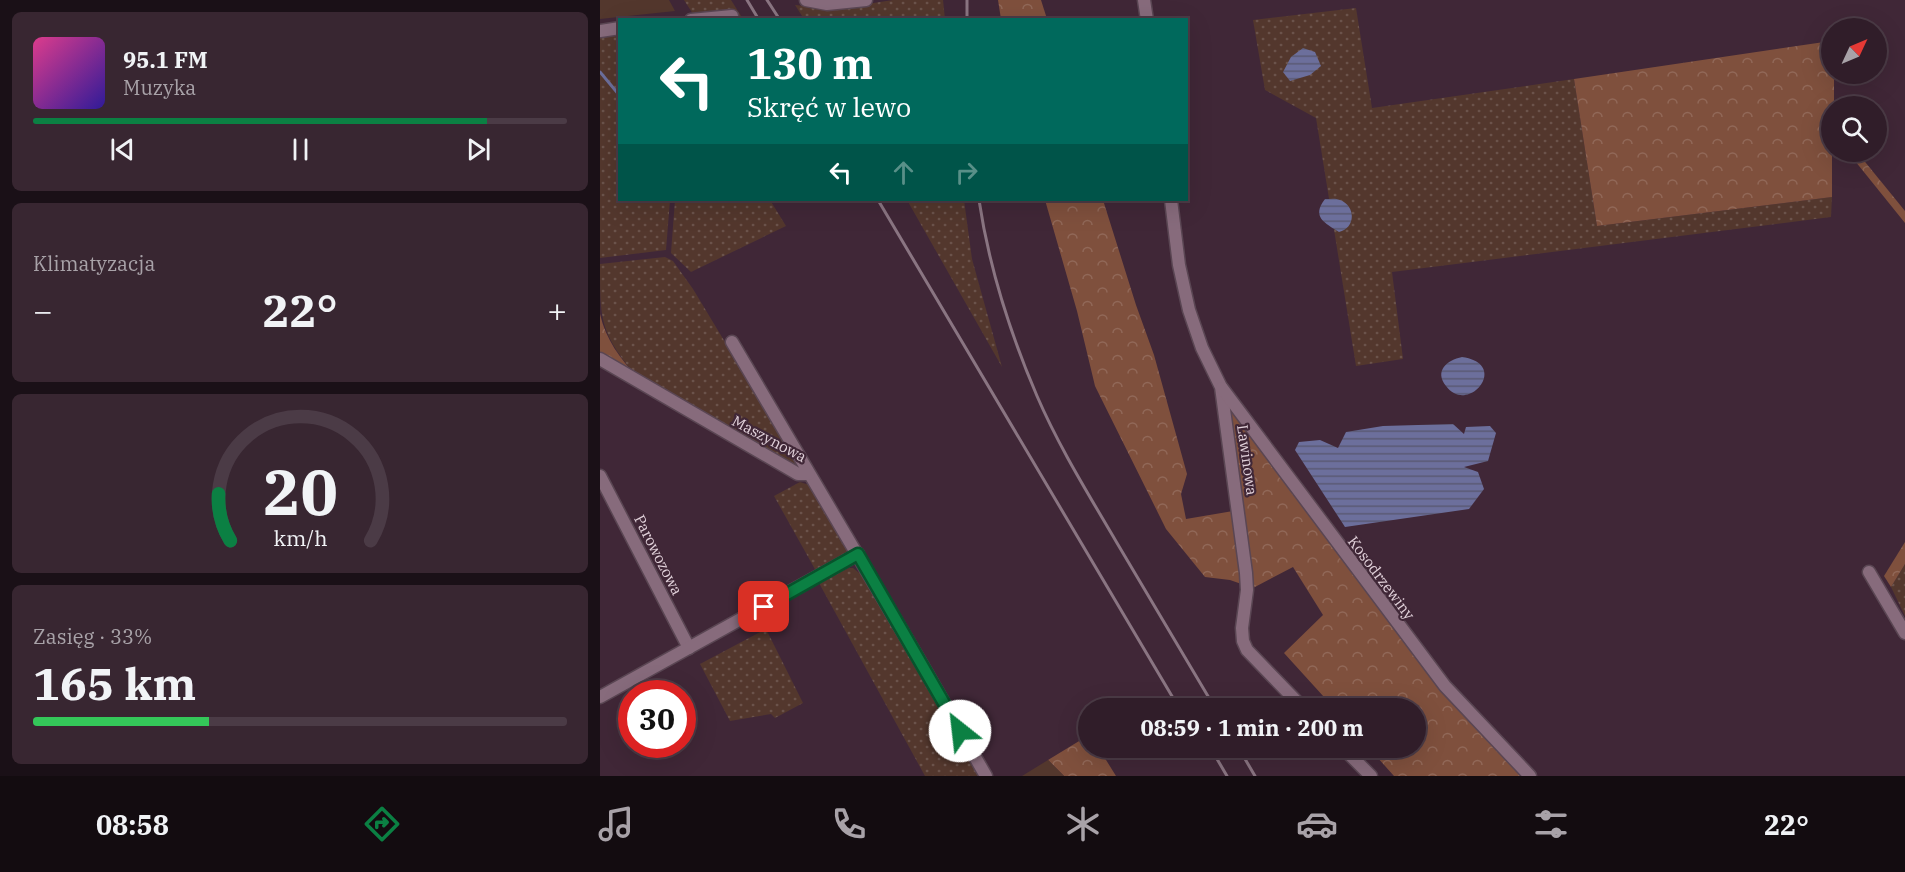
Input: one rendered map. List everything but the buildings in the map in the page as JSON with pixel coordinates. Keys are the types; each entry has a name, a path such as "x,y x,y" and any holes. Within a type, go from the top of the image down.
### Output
{"street":[{"path":"806,0 827,4 866,0"},
{"path":"1144,0 1147,18"},
{"path":"712,18 732,16"},
{"path":"600,31 618,28"},
{"name":"Lawinowa","path":"1171,201 1179,265 1189,310 1195,332 1221,387 1246,573 1243,641 1252,657 1293,698"},
{"path":"732,342 809,474"},
{"name":"Maszynowa","path":"600,359 798,474 809,474 858,554 986,776"},
{"name":"Kosodrzewiny","path":"1221,387 1445,686 1530,776"},
{"name":"Parowozowa","path":"600,476 689,648"},
{"path":"600,697 858,554"},
{"path":"1869,572 1905,633"},
{"path":"1353,758 1371,776"}],"shaded area":[{"path":"600,0 669,0 675,11 600,19"},
{"path":"684,0 731,0 742,18 694,18 700,17 693,14"},
{"path":"893,0 943,0 945,18 803,18 795,5 841,8"},
{"path":"1356,8 1372,108 1574,79 1597,226 1832,197 1831,217 1392,272 1403,359 1356,366 1316,118 1265,90 1253,20"},
{"path":"618,34 618,201 670,201 666,250 600,258 600,37"},
{"path":"675,201 771,201 786,226 691,272 671,253"},
{"path":"908,201 964,201 972,259 1002,367"},
{"path":"665,257 673,261 693,289 796,460 795,464 791,465 637,377 616,349 609,337 602,313 600,264"},
{"path":"800,482 809,485 848,550 842,557 816,571 774,496"},
{"path":"1905,564 1905,616 1891,587"},
{"path":"853,568 863,576 978,776 925,776 819,583"},
{"path":"766,629 803,703 775,718 771,714 730,721 700,664"},
{"path":"1048,760 1064,776 1022,776"}],"green space":[{"path":"998,0 1041,0 1047,18 1001,18"},
{"path":"1821,42 1821,84 1834,84 1834,96 1821,96 1821,162 1832,162 1832,197 1597,226 1574,79"},
{"path":"1856,162 1865,162 1905,211 1905,223"},
{"path":"1045,201 1103,201 1154,355 1187,474 1181,494 1186,519 1239,510 1221,387 1445,686 1530,776 1394,776 1378,758 1426,758 1426,698 1325,698 1284,653 1323,615 1293,567 1253,588 1230,580 1205,577 1166,529 1095,386 1077,311"},
{"path":"600,314 614,348 637,377 600,352"},
{"path":"1905,542 1905,564 1891,587 1884,576"},
{"path":"1078,742 1078,758 1105,758 1116,776 1064,776 1048,760"}],"water":[{"path":"1303,48 1315,52 1321,66 1310,75 1290,81 1283,72 1291,57"},
{"path":"1325,199 1338,199 1349,207 1352,217 1345,230 1339,232 1322,219 1319,210"},
{"path":"1462,357 1476,361 1483,369 1484,377 1481,385 1474,392 1465,395 1455,394 1446,386 1441,376 1447,364"},
{"path":"1453,424 1464,434 1466,427 1490,426 1496,433 1488,461 1464,467 1478,472 1484,489 1469,509 1345,527 1295,450 1299,442 1320,440 1338,448 1346,432 1383,426"}],"waterway":[{"path":"600,72 618,94"}],"railway":[{"path":"747,0 758,18"},
{"path":"767,0 779,18"},
{"path":"967,0 967,18"},
{"path":"879,201 1173,698"},
{"path":"979,201 988,250 1002,300 1037,396 1085,489 1209,698"},
{"path":"1216,758 1227,776"},
{"path":"1244,758 1255,776"}],"route":[{"path":"764,607 858,554 960,731"}]}
